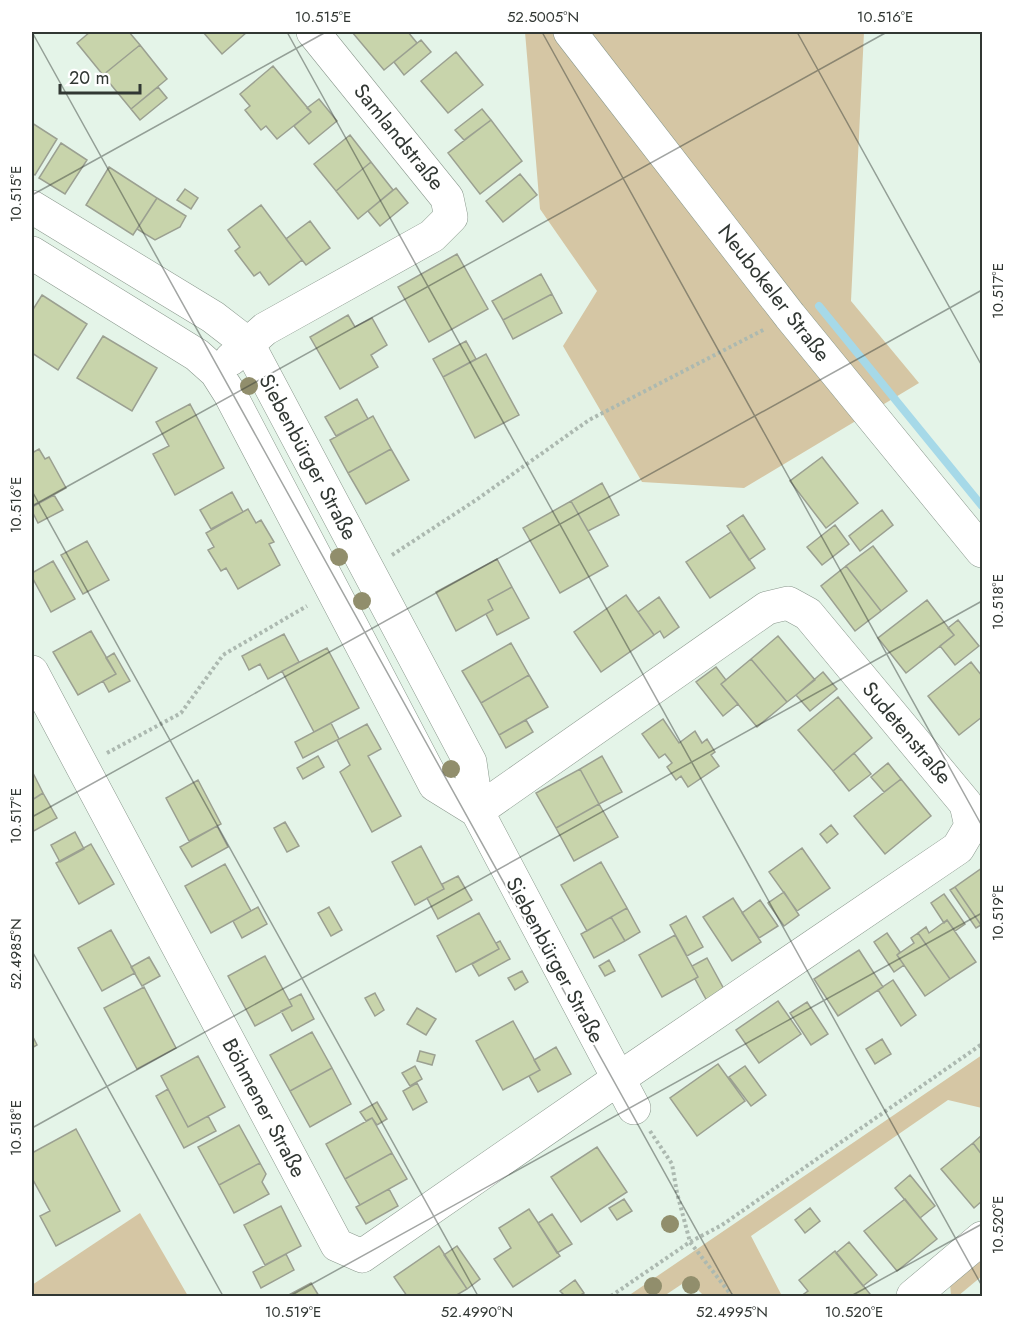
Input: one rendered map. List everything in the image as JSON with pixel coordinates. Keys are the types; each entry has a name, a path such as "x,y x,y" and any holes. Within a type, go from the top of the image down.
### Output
{"street":[{"name":"Samlandstraße","path":"256,337 432,236 451,217 447,198 313,32"},
{"name":"Neubokeler Straße","path":"570,32 790,316 982,551"},
{"name":"Siebenbürger Straße","path":"32,245 40,212 213,317 256,337 369,570 470,762 477,811 634,1108"},
{"name":"Siebenbürger Straße","path":"32,253 197,356 216,372 230,394 435,785 477,811"},
{"path":"216,372 256,337"},
{"path":"333,591 369,570"},
{"name":"Sudetenstraße","path":"477,811 767,608 788,603 808,614 966,804 971,826 958,848 618,1079"},
{"name":"Böhmener Straße","path":"32,672 337,1245 362,1256 618,1079"},
{"path":"913,1296 982,1238"}],"path":[{"path":"369,570 476,500 589,420 790,316"},
{"path":"82,766 181,714 223,655 333,591"},
{"path":"611,1296 690,1242 722,1225 982,1044"},
{"path":"634,1108 672,1164 690,1242 732,1296"}],"shaded area":[{"path":"525,32 864,32 851,301 919,383 744,488 642,482 563,346 597,291 540,209"},
{"path":"982,1055 982,1108 948,1100 751,1236 782,1296 704,1296 688,1280 664,1296 628,1296"},
{"path":"140,1213 188,1296 32,1296 32,1285"},
{"path":"982,1256 982,1276 958,1296 951,1296 950,1283"}],"building":[{"path":"90,32 129,32 140,45 103,75 77,43"},
{"path":"203,32 247,32 222,54"},
{"path":"352,32 408,32 417,43 384,70"},
{"path":"421,40 431,52 404,75 394,62"},
{"path":"140,45 167,79 131,109 103,75"},
{"path":"456,52 483,85 448,113 421,81"},
{"path":"273,66 311,112 277,139 266,126 261,130 245,110 250,106 240,94"},
{"path":"158,87 167,98 140,120 131,109"},
{"path":"319,99 337,121 309,144 294,126 311,112 307,108"},
{"path":"482,109 491,120 464,140 455,130"},
{"path":"491,120 522,161 480,194 448,153"},
{"path":"32,123 57,139 35,175 32,173"},
{"path":"350,135 371,162 336,191 314,164"},
{"path":"61,143 87,160 65,194 39,178"},
{"path":"371,162 393,190 358,219 336,191"},
{"path":"109,167 157,198 133,235 86,205"},
{"path":"520,174 537,195 503,222 486,201"},
{"path":"396,188 408,203 380,226 368,211"},
{"path":"185,189 198,198 191,209 177,200"},
{"path":"157,198 186,216 180,227 155,240 137,229"},
{"path":"261,205 302,260 269,285 260,272 254,276 235,251 240,247 228,230"},
{"path":"310,221 330,248 306,265 286,239"},
{"path":"457,254 488,309 429,342 398,287"},
{"path":"541,274 552,294 503,320 492,301"},
{"path":"552,294 562,313 513,339 503,320"},
{"path":"42,295 87,324 58,370 32,353 32,311"},
{"path":"348,315 355,327 372,318 387,345 371,355 378,367 340,389 310,337"},
{"path":"103,336 157,368 132,411 77,378"},
{"path":"466,341 476,359 443,377 433,359"},
{"path":"486,354 519,415 475,438 443,377"},
{"path":"357,399 368,419 336,436 325,417"},
{"path":"190,404 224,468 175,495 153,454 169,446 156,422"},
{"path":"373,416 391,449 348,473 330,440"},
{"path":"39,449 45,459 49,457 66,488 32,507 32,453"},
{"path":"391,449 409,480 366,504 348,473"},
{"path":"822,457 858,503 826,528 790,481"},
{"path":"602,483 619,515 588,531 571,501"},
{"path":"232,492 243,512 211,529 200,510"},
{"path":"54,495 63,510 38,523 32,507"},
{"path":"571,501 608,566 560,593 523,528"},
{"path":"248,509 256,523 261,520 274,542 269,544 280,565 238,589 226,568 221,571 208,550 214,547 206,533"},
{"path":"882,510 893,525 860,551 849,536"},
{"path":"743,515 765,549 749,560 727,526"},
{"path":"835,525 849,544 822,565 807,547"},
{"path":"731,532 755,568 710,598 686,562"},
{"path":"87,541 109,580 83,594 61,555"},
{"path":"873,546 907,591 881,611 846,566"},
{"path":"497,559 512,587 488,600 493,610 456,631 436,592"},
{"path":"53,561 75,599 51,612 32,573"},
{"path":"846,566 881,611 855,631 821,586"},
{"path":"512,587 529,618 497,635 486,614 493,610 488,600"},
{"path":"626,595 654,635 601,672 574,632"},
{"path":"659,597 679,627 664,638 660,631 654,635 638,612"},
{"path":"927,600 954,635 906,673 878,638"},
{"path":"958,620 979,646 955,665 940,646 954,635 948,628"},
{"path":"91,631 116,674 78,695 53,652"},
{"path":"284,634 299,662 268,679 260,664 249,670 242,656"},
{"path":"778,636 815,680 787,702 751,659"},
{"path":"511,643 529,675 481,703 462,671"},
{"path":"327,648 359,708 314,732 282,671"},
{"path":"114,653 130,681 109,692 103,681 116,674 106,658"},
{"path":"751,659 787,702 757,727 721,684"},
{"path":"971,662 982,676 982,717 959,735 928,696"},
{"path":"716,667 726,680 721,684 738,704 723,716 696,682"},
{"path":"823,672 837,689 810,711 796,695"},
{"path":"529,675 548,707 499,735 481,703"},
{"path":"838,697 872,738 833,771 798,730"},
{"path":"663,719 679,743 695,731 702,743 707,739 715,752 711,755 719,766 688,787 681,776 676,780 667,767 672,763 665,754 659,758 642,734"},
{"path":"526,720 533,732 506,748 499,735"},
{"path":"331,723 339,739 303,758 295,742"},
{"path":"367,724 381,749 368,756 401,816 372,832 340,772 350,765 337,740"},
{"path":"854,753 871,774 849,791 833,771"},
{"path":"318,756 324,767 303,779 297,768"},
{"path":"602,756 622,792 599,804 580,769"},
{"path":"888,763 901,779 884,792 871,777"},
{"path":"580,769 599,804 556,828 536,793"},
{"path":"32,771 43,793 32,800"},
{"path":"901,779 931,816 885,854 854,816"},
{"path":"198,780 221,824 189,841 166,798"},
{"path":"43,793 57,818 32,832 32,800"},
{"path":"599,804 618,837 574,861 556,828"},
{"path":"285,822 299,846 287,852 274,828"},
{"path":"831,825 838,834 827,843 820,834"},
{"path":"217,826 228,847 192,867 180,847"},
{"path":"75,832 84,849 60,862 51,845"},
{"path":"91,844 114,884 79,904 56,863"},
{"path":"421,846 444,889 415,905 392,862"},
{"path":"802,848 830,888 797,911 769,872"},
{"path":"601,862 627,908 587,931 561,885"},
{"path":"225,864 251,911 211,933 185,886"},
{"path":"982,868 982,924 981,925 955,887"},
{"path":"458,876 472,900 438,919 427,898 444,889 442,884"},
{"path":"955,887 981,925 976,928 950,890"},
{"path":"784,892 799,915 784,926 768,903"},
{"path":"944,894 965,924 955,931 947,920 944,923 931,903"},
{"path":"733,898 761,942 732,961 703,917"},
{"path":"760,900 778,926 759,938 742,913"},
{"path":"258,907 267,924 242,938 233,921"},
{"path":"329,907 342,930 331,936 318,913"},
{"path":"627,908 640,932 625,941 611,917"},
{"path":"479,913 499,949 456,972 437,936"},
{"path":"686,916 703,947 687,956 670,925"},
{"path":"611,917 625,941 594,958 581,934"},
{"path":"947,920 976,962 950,979 918,933 926,927 929,933"},
{"path":"111,930 135,973 102,991 78,948"},
{"path":"887,933 900,952 897,955 904,965 894,972 874,942"},
{"path":"918,933 950,979 925,996 897,955 914,943 911,938"},
{"path":"675,935 698,977 662,997 639,955"},
{"path":"500,941 510,959 479,976 472,964 499,949 496,943"},
{"path":"859,950 883,987 838,1016 814,979"},
{"path":"265,956 292,1006 255,1026 228,976"},
{"path":"149,957 160,976 142,986 131,967"},
{"path":"707,958 725,991 707,1001 695,979 698,977 692,966"},
{"path":"609,960 615,971 605,976 599,966"},
{"path":"522,971 528,982 515,990 508,978"},
{"path":"893,980 916,1015 901,1026 878,990"},
{"path":"144,987 176,1048 137,1069 104,1008"},
{"path":"375,993 384,1010 375,1016 365,998"},
{"path":"301,994 314,1019 292,1031 281,1011 292,1006 289,1000"},
{"path":"778,1001 801,1034 759,1063 736,1030"},
{"path":"807,1002 828,1034 811,1045 790,1013"},
{"path":"417,1008 436,1019 426,1035 407,1024"},
{"path":"513,1021 540,1070 503,1090 476,1041"},
{"path":"312,1032 332,1068 290,1091 270,1055"},
{"path":"32,1035 37,1045 32,1048"},
{"path":"882,1039 891,1054 875,1064 866,1049"},
{"path":"556,1047 571,1074 538,1092 529,1076 540,1070 534,1060"},
{"path":"420,1051 435,1055 432,1065 417,1061"},
{"path":"198,1056 225,1107 188,1127 161,1076"},
{"path":"718,1064 745,1101 697,1136 670,1098"},
{"path":"415,1066 422,1079 410,1086 402,1073"},
{"path":"745,1066 766,1095 751,1106 729,1077"},
{"path":"332,1068 351,1104 310,1127 290,1091"},
{"path":"417,1083 427,1102 413,1110 403,1091"},
{"path":"168,1089 188,1127 208,1116 216,1131 184,1148 156,1096"},
{"path":"377,1102 387,1119 377,1125 372,1118 366,1121 360,1112"},
{"path":"372,1118 392,1153 345,1179 326,1144"},
{"path":"239,1125 260,1163 219,1185 198,1147"},
{"path":"76,1129 120,1211 56,1246 40,1216 50,1211 32,1178 32,1153"},
{"path":"982,1135 982,1155 973,1143"},
{"path":"973,1143 982,1155 982,1201 974,1208 941,1169"},
{"path":"597,1147 627,1192 581,1222 551,1177"},
{"path":"392,1153 407,1179 360,1205 345,1179"},
{"path":"260,1163 266,1174 262,1182 269,1194 234,1213 219,1185"},
{"path":"910,1175 935,1206 920,1218 895,1188"},
{"path":"389,1189 398,1206 366,1224 356,1207"},
{"path":"624,1199 632,1211 617,1220 609,1208"},
{"path":"905,1199 937,1239 897,1271 864,1231"},
{"path":"281,1206 301,1246 265,1265 244,1225"},
{"path":"810,1208 820,1221 805,1233 795,1220"},
{"path":"529,1209 560,1256 513,1287 494,1259 511,1248 499,1228"},
{"path":"552,1214 572,1244 557,1253 538,1223"},
{"path":"849,1242 877,1275 863,1286 836,1253"},
{"path":"439,1246 467,1289 455,1296 407,1296 394,1277"},
{"path":"457,1246 480,1279 467,1289 444,1255"},
{"path":"835,1251 870,1294 866,1296 801,1296 808,1291 799,1280"},
{"path":"286,1254 294,1270 261,1288 253,1272"},
{"path":"575,1280 584,1293 579,1296 565,1296 560,1291"},
{"path":"311,1283 319,1296 287,1296"}],"waterway":[{"path":"819,306 982,506"}]}
